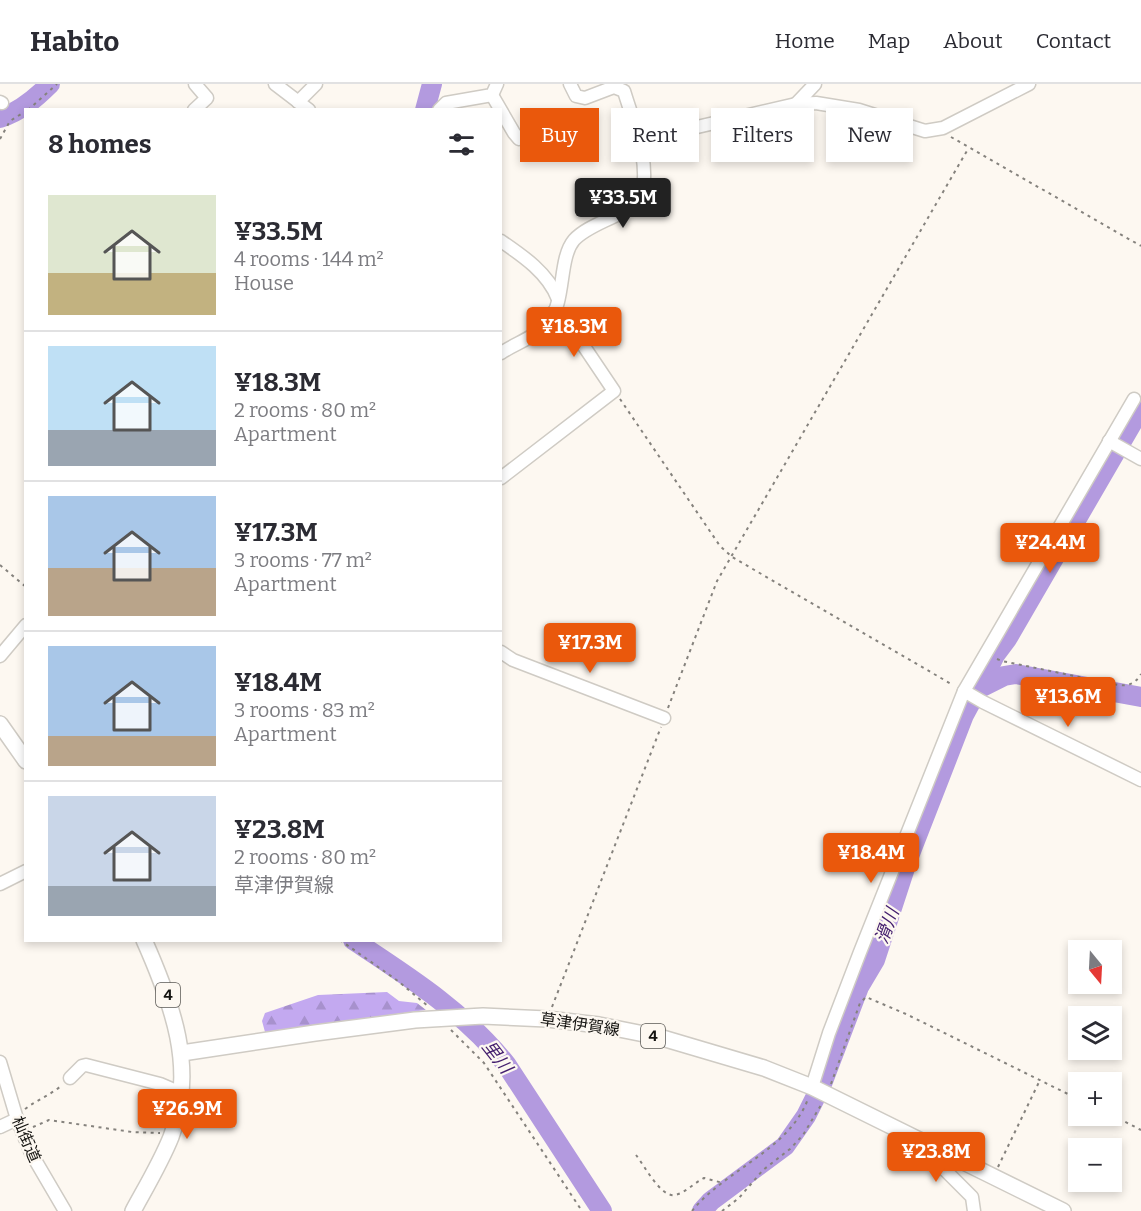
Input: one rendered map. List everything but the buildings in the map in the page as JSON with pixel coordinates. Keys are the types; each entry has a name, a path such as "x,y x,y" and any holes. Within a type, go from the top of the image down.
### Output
{"main road":[{"path":"0,724 24,758"},
{"name":"4","path":"145,942 166,989 182,1053"},
{"name":"草津伊賀線","path":"182,1053 415,1020 483,1016 547,1018 599,1025 659,1037 764,1068 820,1091 1063,1211"},
{"path":"133,1211 171,1136 181,1093 182,1053"}],"street":[{"path":"195,84 207,98 196,108"},
{"path":"274,84 306,107 316,84"},
{"path":"570,84 576,96 585,98 614,87 624,91 630,108"},
{"path":"796,104 815,84"},
{"path":"699,127 796,104 816,103 859,110 925,131 943,128 1029,84"},
{"path":"441,108 446,103 494,89 519,139"},
{"path":"502,352 549,323 556,304 567,256 574,241 589,229 623,212 641,199 645,185 644,162"},
{"path":"502,242 525,258 554,288 556,304 614,391 502,477"},
{"path":"820,1091 829,1034 860,952 967,693 987,653 1134,399"},
{"path":"1108,441 1141,459"},
{"path":"0,656 24,627"},
{"path":"502,653 513,660 664,718"},
{"path":"967,693 1141,780"},
{"path":"0,884 24,872"},
{"name":"杣街道","path":"0,1062 22,1133 65,1211"},
{"path":"69,1078 86,1065 160,1084 181,1093"},
{"path":"0,1128 16,1117"},
{"path":"947,1153 944,1169 972,1197 974,1211"}],"path":[{"path":"29,108 57,84"},
{"path":"0,139 10,122 24,112"},
{"path":"943,128 946,134 968,149 1141,246"},
{"path":"547,1018 717,582 968,149"},
{"path":"614,391 720,546 732,557 967,693"},
{"path":"0,565 24,585"},
{"path":"987,653 1002,661 1118,685 1128,686 1134,683 1141,674"},
{"path":"343,942 425,1002 469,1046 484,1063 582,1211"},
{"path":"722,1211 739,1198 763,1170 790,1149 802,1135 860,1004 866,997 906,1014 1068,1094"},
{"path":"16,1117 40,1098 52,1093 69,1078"},
{"path":"993,1177 1040,1080"},
{"path":"692,1211 723,1183 786,1134 820,1091"},
{"path":"22,1133 49,1120 132,1132 159,1132 171,1136"},
{"path":"1122,1120 1141,1130"},
{"path":"636,1155 663,1192 668,1195 681,1193 704,1178 723,1183"}],"green space":[{"path":"387,992 399,1001 417,1003 426,1010 265,1032 262,1021 265,1013 318,995"}],"waterway":[{"path":"0,118 27,104 50,84"},
{"name":"里川","path":"426,108 432,84"},
{"path":"978,689 995,655 1007,639 1141,408"},
{"name":"滑川","path":"702,1211 711,1201 785,1146 806,1116 822,1084 859,987 875,960 908,859 964,715 978,689 1004,676 1016,674 1141,697"},
{"name":"里川","path":"356,942 434,996 472,1027 489,1045 506,1064 602,1211"}]}
